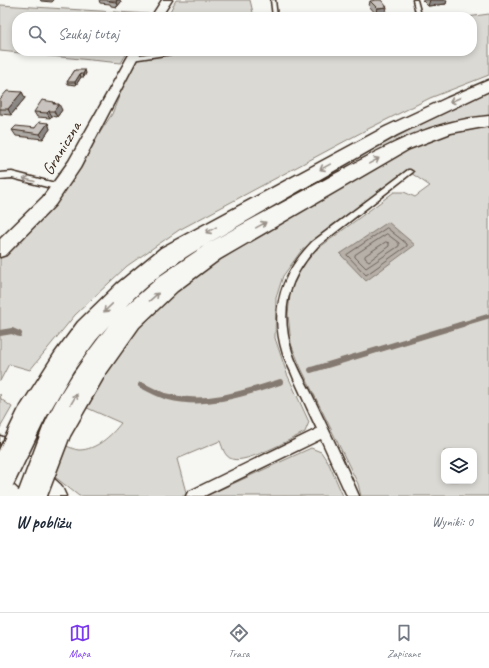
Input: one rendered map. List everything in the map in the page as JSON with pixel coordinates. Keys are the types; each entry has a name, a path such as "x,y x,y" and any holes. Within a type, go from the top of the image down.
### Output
{"main road":[{"path":"0,480 31,416 64,362 92,325 125,291 169,255 250,208 391,131 453,100 489,85"},
{"path":"32,496 56,433 81,387 116,336 144,305 182,272 212,252 403,144 431,132 452,126 489,121"},
{"path":"0,451 50,496"}],"street":[{"path":"159,12 167,0"},
{"name":"Graniczna","path":"0,250 49,201 75,164 133,56"}],"lane":[{"path":"273,0 275,12"},
{"path":"415,0 418,12"},
{"path":"353,496 293,367 284,341 282,305 287,285 295,267 315,244 410,172"},
{"path":"0,176 12,175 58,187"},
{"path":"192,496 322,432"}],"shaded area":[{"path":"176,0 250,0 253,12 170,12"},
{"path":"0,5 116,12 12,12 12,52 0,51"},
{"path":"489,14 489,75 430,98 364,131 179,230 127,266 75,315 30,370 9,364 0,381 0,258 13,247 56,200 112,114 134,59 145,58 146,56 477,56 477,16"},
{"path":"50,56 125,56 121,63"},
{"path":"489,92 489,117 458,121 423,130 374,154 229,236 59,408 52,406 85,352 133,296 162,272 241,222 348,163 419,125"},
{"path":"489,127 489,496 361,496 358,484 301,368 291,344 288,314 290,295 297,272 312,253 394,192 404,192 415,197 430,186 408,171 331,226 301,251 283,276 276,298 275,338 287,374 309,422 305,432 268,450 239,460 229,458 227,456 220,441 177,459 187,496 79,496 55,477 66,446 76,450 91,448 113,433 121,423 85,407 107,369 132,334 151,313 180,287 246,242 408,149 428,141 468,130"},
{"path":"0,394 1,399 12,407 0,428"},
{"path":"311,448 321,452 329,464 343,496 206,496"}],"water":[{"path":"388,222 415,245 366,281 340,254"}],"building":[{"path":"117,0 116,2 109,1"},
{"path":"381,0 387,7 377,8 370,1"},
{"path":"75,70 85,70 83,74 80,74 75,82 67,82"},
{"path":"7,91 22,92 8,109 0,109 0,99"},
{"path":"42,100 54,102 53,104 59,104 54,111 49,111 47,113 34,112"},
{"path":"39,122 48,123 40,134 12,130 16,126 35,128"}],"waterway":[{"path":"459,325 489,316"},
{"path":"311,370 463,324"},
{"path":"0,333 12,331 19,334"},
{"path":"141,385 165,396 183,400 211,400 239,394 280,382"}]}
